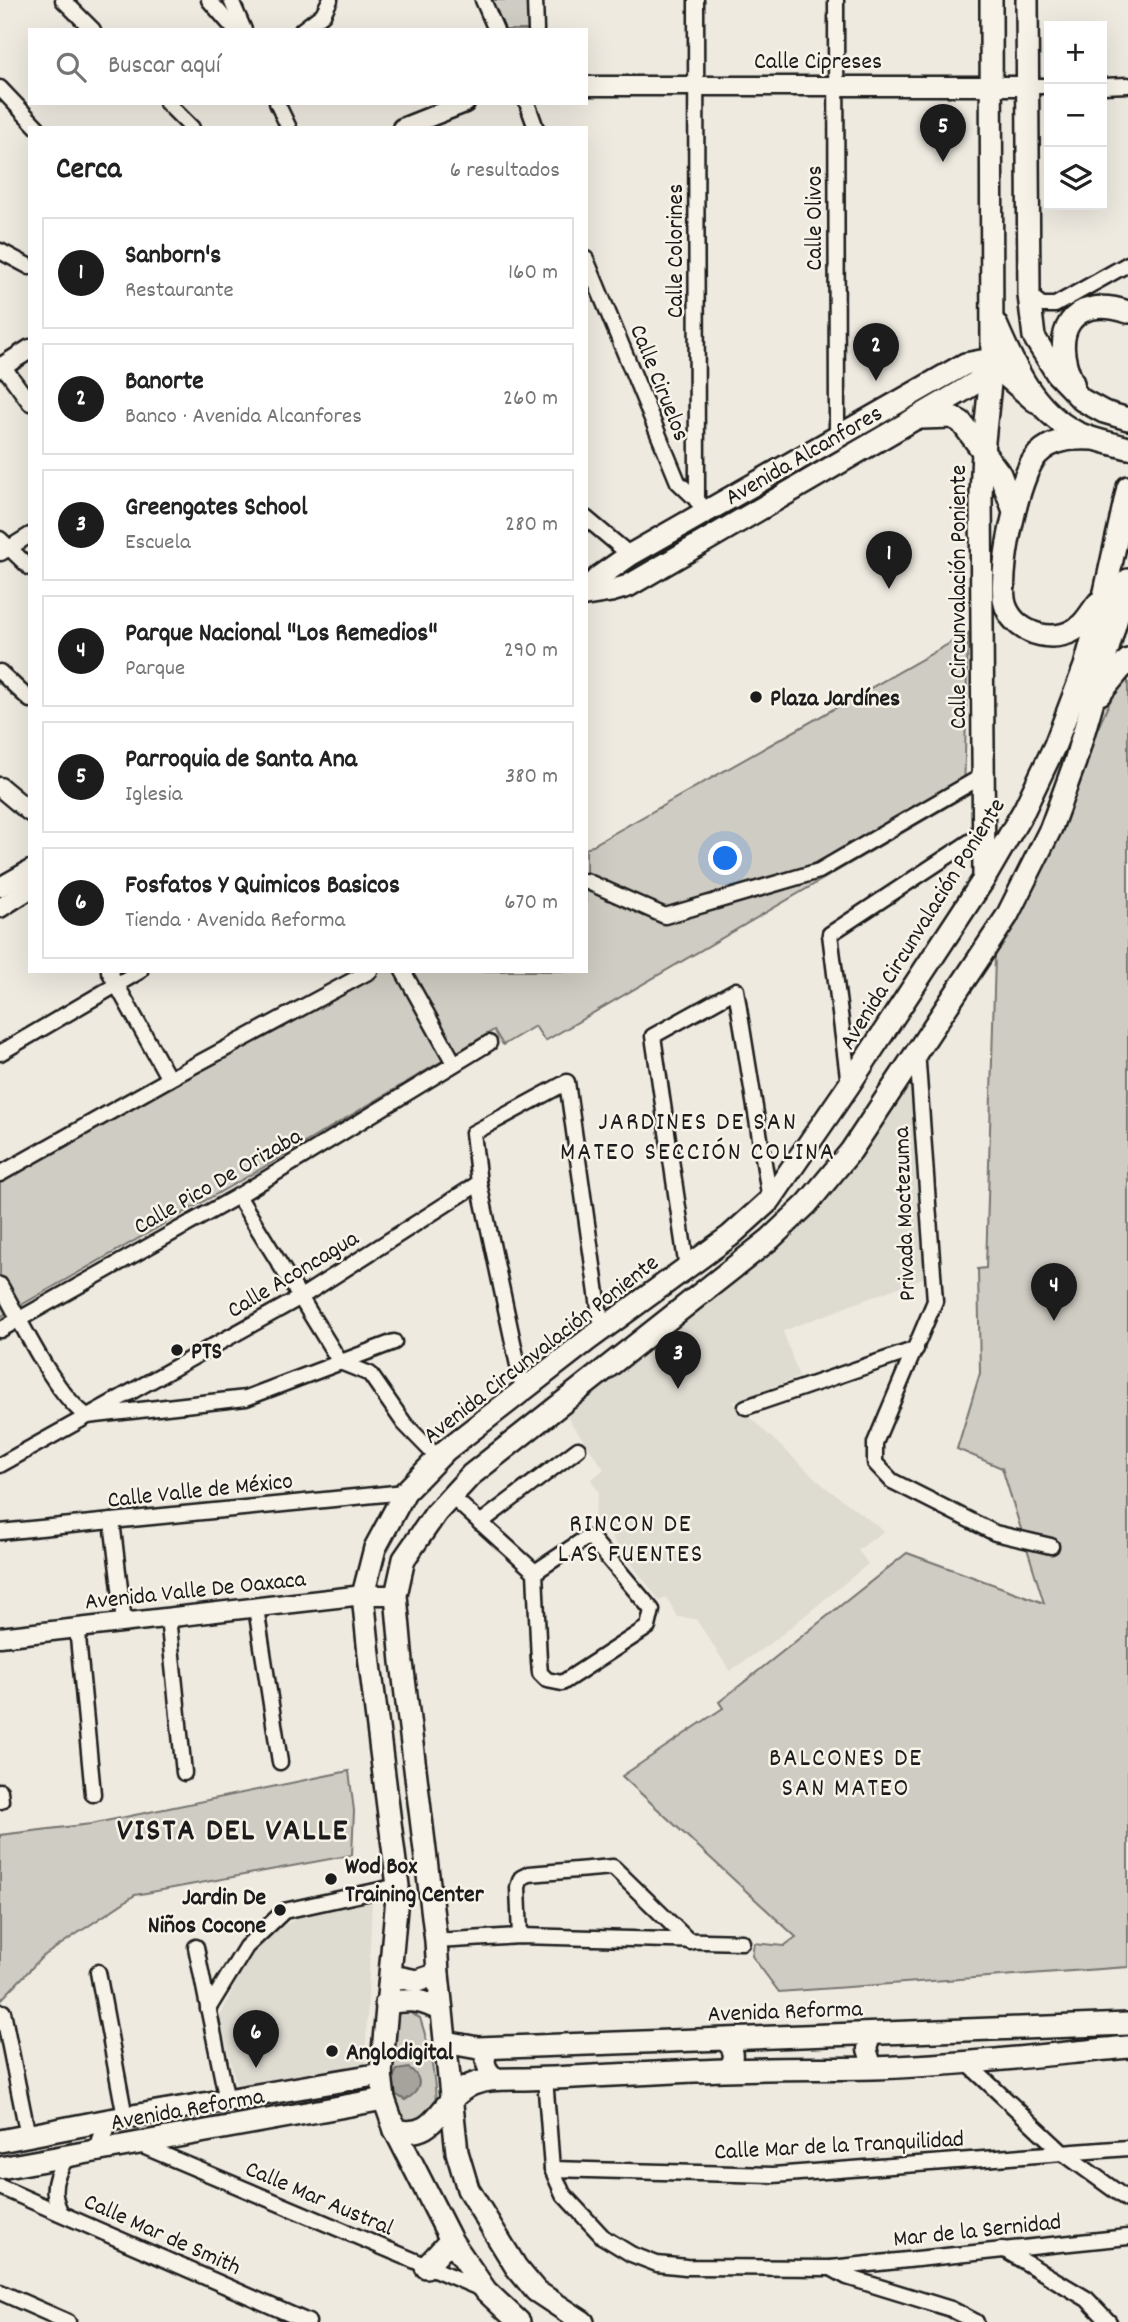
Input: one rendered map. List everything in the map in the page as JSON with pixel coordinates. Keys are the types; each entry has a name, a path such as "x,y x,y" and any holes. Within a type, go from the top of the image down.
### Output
{"main road":[{"name":"Calle Circunvalación Poniente","path":"984,879 983,451 992,363 992,0"},
{"path":"1027,0 1039,86 1029,295 1034,337 1057,374 1082,400 1104,412 1128,419"},
{"path":"1082,400 1062,355 1062,340 1069,324 1081,312 1096,307 1114,307 1128,312"},
{"path":"992,316 1035,401"},
{"name":"Avenida Alcanfores","path":"588,590 600,576 704,505 837,437 956,368 974,362 992,363"},
{"path":"992,363 1059,421 1093,439 1128,448"},
{"name":"Avenida Alcanfores","path":"588,592 611,591 628,586 980,380 992,363"},
{"path":"915,419 952,417 968,430 1004,481 1015,513"},
{"path":"1093,439 1060,440 1037,454 1028,466 1003,570 1002,592 1005,606 1012,618 1026,629 1057,637 1082,624 1105,592"},
{"name":"Avenida Circunvalación Poniente","path":"519,2322 486,2291 451,2240 395,2130 384,2099 381,2074 386,2003 392,1976 398,1886 363,1595 375,1548 405,1492 442,1454 602,1329 730,1236 769,1200 849,1085 984,879 1024,810 1055,745 1085,666 1128,489"},
{"path":"583,2322 536,2291 516,2267 480,2212 461,2171 401,1662 396,1595 404,1559 436,1513 471,1475 770,1239 798,1213 851,1152 1013,905 1051,828 1092,704 1128,580"},
{"path":"1092,704 1128,660"},
{"path":"466,1434 466,1442 474,1456 489,1461"},
{"path":"442,1454 462,1459 471,1475"},
{"path":"370,1664 401,1662"},
{"path":"392,1976 417,1981 438,1974"},
{"path":"386,2003 414,2000 426,2002 442,2011"},
{"name":"Avenida Reforma","path":"445,2042 467,2047 491,2048 1128,2024"},
{"path":"395,2130 407,2133 428,2127 451,2099 478,2082 498,2079 725,2070 873,2068 967,2063 1128,2047"},
{"name":"Avenida Reforma","path":"0,2141 117,2118 381,2074"},
{"name":"Avenida Reforma","path":"0,2168 384,2099"},
{"path":"426,2267 451,2240"}],"street":[{"path":"63,0 91,28"},
{"path":"209,0 233,28"},
{"path":"231,0 243,28"},
{"path":"305,28 323,14 330,0"},
{"path":"483,0 495,28"},
{"path":"535,0 536,28"},
{"name":"Calle Colorines","path":"696,0 704,505"},
{"name":"Calle Olivos","path":"836,0 837,437"},
{"path":"1107,86 1128,85"},
{"name":"Calle Cipreses","path":"588,86 1039,86"},
{"path":"4,99 36,126"},
{"path":"169,105 190,126"},
{"path":"278,105 288,126"},
{"path":"407,126 460,105"},
{"path":"528,105 535,126"},
{"path":"0,251 28,266"},
{"path":"1029,295 1042,305 1055,305 1128,264"},
{"name":"Calle Ciruelos","path":"588,269 678,482 704,505"},
{"path":"28,350 2,367 28,400"},
{"path":"588,520 630,555"},
{"path":"28,536 3,547 28,566"},
{"path":"0,673 28,698"},
{"path":"588,882 665,916 819,871 984,775"},
{"path":"0,787 28,810"},
{"path":"849,1085 830,934 984,833"},
{"path":"0,887 28,871"},
{"path":"0,908 28,890"},
{"path":"110,973 169,1079"},
{"path":"0,1053 137,973"},
{"path":"0,1174 366,973"},
{"path":"404,973 454,1063"},
{"path":"687,1269 653,1036 736,990 769,1200"},
{"name":"Calle Pico De Orizaba","path":"0,1330 238,1196 489,1043"},
{"name":"Privada Moctezuma","path":"917,1049 935,1301 874,1443 875,1463 892,1481 995,1533 1051,1546"},
{"path":"523,1389 479,1183 473,1133 567,1082 602,1329"},
{"name":"Calle Aconcagua","path":"0,1465 301,1297 479,1183"},
{"path":"238,1196 340,1363 370,1374 404,1423 442,1454"},
{"path":"0,1285 59,1388 75,1408 87,1416 246,1398 394,1342"},
{"path":"747,1407 916,1349"},
{"path":"480,1523 578,1449"},
{"name":"Calle Valle de México","path":"0,1532 405,1492"},
{"path":"451,1496 535,1572 540,1672 547,1680 562,1683 648,1627 652,1610 592,1539 586,1538 535,1572"},
{"path":"112,1521 124,1622"},
{"name":"Avenida Valle De Oaxaca","path":"0,1637 363,1595 396,1595"},
{"path":"256,1608 280,1762"},
{"path":"168,1616 184,1773"},
{"path":"77,1627 93,1794"},
{"path":"520,1936 518,1887 521,1878 529,1874 613,1867 691,1942"},
{"path":"208,2009 246,1947 284,1911 398,1886"},
{"path":"436,1941 520,1936 742,1942"},
{"path":"196,1947 227,2101"},
{"path":"98,1972 117,2118 101,2140 100,2150"},
{"path":"3,2011 28,2136"},
{"path":"872,2033 867,2049 873,2068"},
{"path":"720,2039 731,2047 733,2053 733,2060 725,2070"},
{"path":"491,2048 486,2053 486,2068 498,2079"},
{"path":"967,2063 1062,2152 1128,2200"},
{"path":"545,2078 552,2169"},
{"path":"330,2083 336,2095 332,2108"},
{"name":"Calle Mar Austral","path":"137,2144 486,2291"},
{"name":"Calle Mar de la Tranquilidad","path":"552,2169 773,2175 1128,2148"},
{"path":"61,2213 53,2190 55,2178 68,2156"},
{"name":"Mar de la Sernidad","path":"552,2169 563,2194 603,2237 631,2254 657,2264 686,2267 831,2268 1128,2237"},
{"name":"Calle Mar de Smith","path":"0,2187 308,2322"},
{"path":"1003,2249 1087,2299 1110,2322"},
{"path":"831,2268 847,2277 951,2309 976,2322"},
{"path":"0,2292 68,2322"}],"shaded area":[{"path":"491,0 530,0 531,28 502,28"},
{"path":"968,633 964,797 545,1041 535,1026 503,1045 494,1030 259,1170 0,1317 0,1179 364,973 588,973 588,848"},
{"path":"1128,674 1128,1967 779,1992 752,1956 754,1943 784,1946 796,1937 622,1776 723,1708 719,1702 907,1553 1044,1603 1002,1468 957,1449 980,1373 978,1269 986,1268 995,956 1116,688"},
{"path":"902,1086 915,1088 925,1277 783,1331 799,1377 733,1402 824,1486 884,1531 858,1550 868,1564 775,1640 730,1671 696,1619 678,1617 666,1597 660,1601 594,1515 599,1492 591,1480 604,1469 562,1410 743,1274 776,1246"},
{"path":"349,1771 354,1811 352,1855 135,1895 42,1957 0,2001 0,1835 91,1824"},
{"path":"372,1899 365,2065 237,2087 220,2017 242,1969 269,1933 307,1913"},
{"path":"407,2011 420,2018 424,2029 434,2075 436,2110 406,2131 385,2087 391,2014"},
{"path":"409,2068 417,2077 419,2085 405,2100 395,2094 389,2084 397,2070"}],"place":[{"name":"Parroquia de Santa Ana","path":"943,162"},
{"name":"Banorte","path":"876,381"},
{"name":"Sanborn's","path":"889,589"},
{"name":"Plaza Jardínes","path":"756,697"},
{"name":"Parque Nacional \"Los Remedios\"","path":"1054,1321"},
{"name":"PTS","path":"177,1350"},
{"name":"Greengates School","path":"678,1389"},
{"name":"Wod Box Training Center","path":"331,1879"},
{"name":"Jardin De Niños Cocone","path":"280,1910"},
{"name":"Anglodigital","path":"332,2051"},
{"name":"Fosfatos Y Quimicos Basicos","path":"256,2068"}],"district":[{"name":"JARDINES DE SAN MATEO SECCIÓN COLINA","path":"698,1135"},
{"name":"RINCON DE LAS FUENTES","path":"631,1537"},
{"name":"BALCONES DE SAN MATEO","path":"846,1771"},
{"name":"VISTA DEL VALLE","path":"233,1828"}]}
